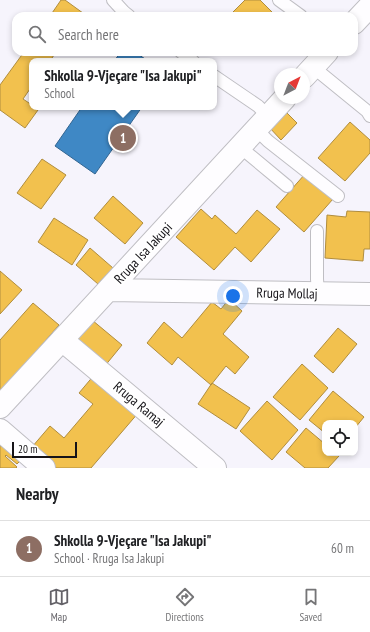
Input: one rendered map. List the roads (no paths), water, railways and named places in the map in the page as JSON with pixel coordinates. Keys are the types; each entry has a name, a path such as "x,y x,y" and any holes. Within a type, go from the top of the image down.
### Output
{"street":[{"path":"358,19 370,6"},
{"name":"Rruga Isa Jakupi","path":"0,407 279,104"},
{"name":"Rruga Mollaj","path":"108,290 370,294"},
{"name":"Rruga Ramaj","path":"62,340 215,468"},
{"path":"0,430 44,468"}],"lane":[{"path":"113,0 124,12"},
{"path":"279,0 296,12"},
{"path":"315,66 367,111 370,116"},
{"path":"217,78 258,106 268,141 338,196"},
{"path":"240,147 288,186"},
{"path":"317,231 318,294"}],"place":[{"name":"Shkolla 9-Vjeçare \"Isa Jakupi\"","path":"123,138"}]}
